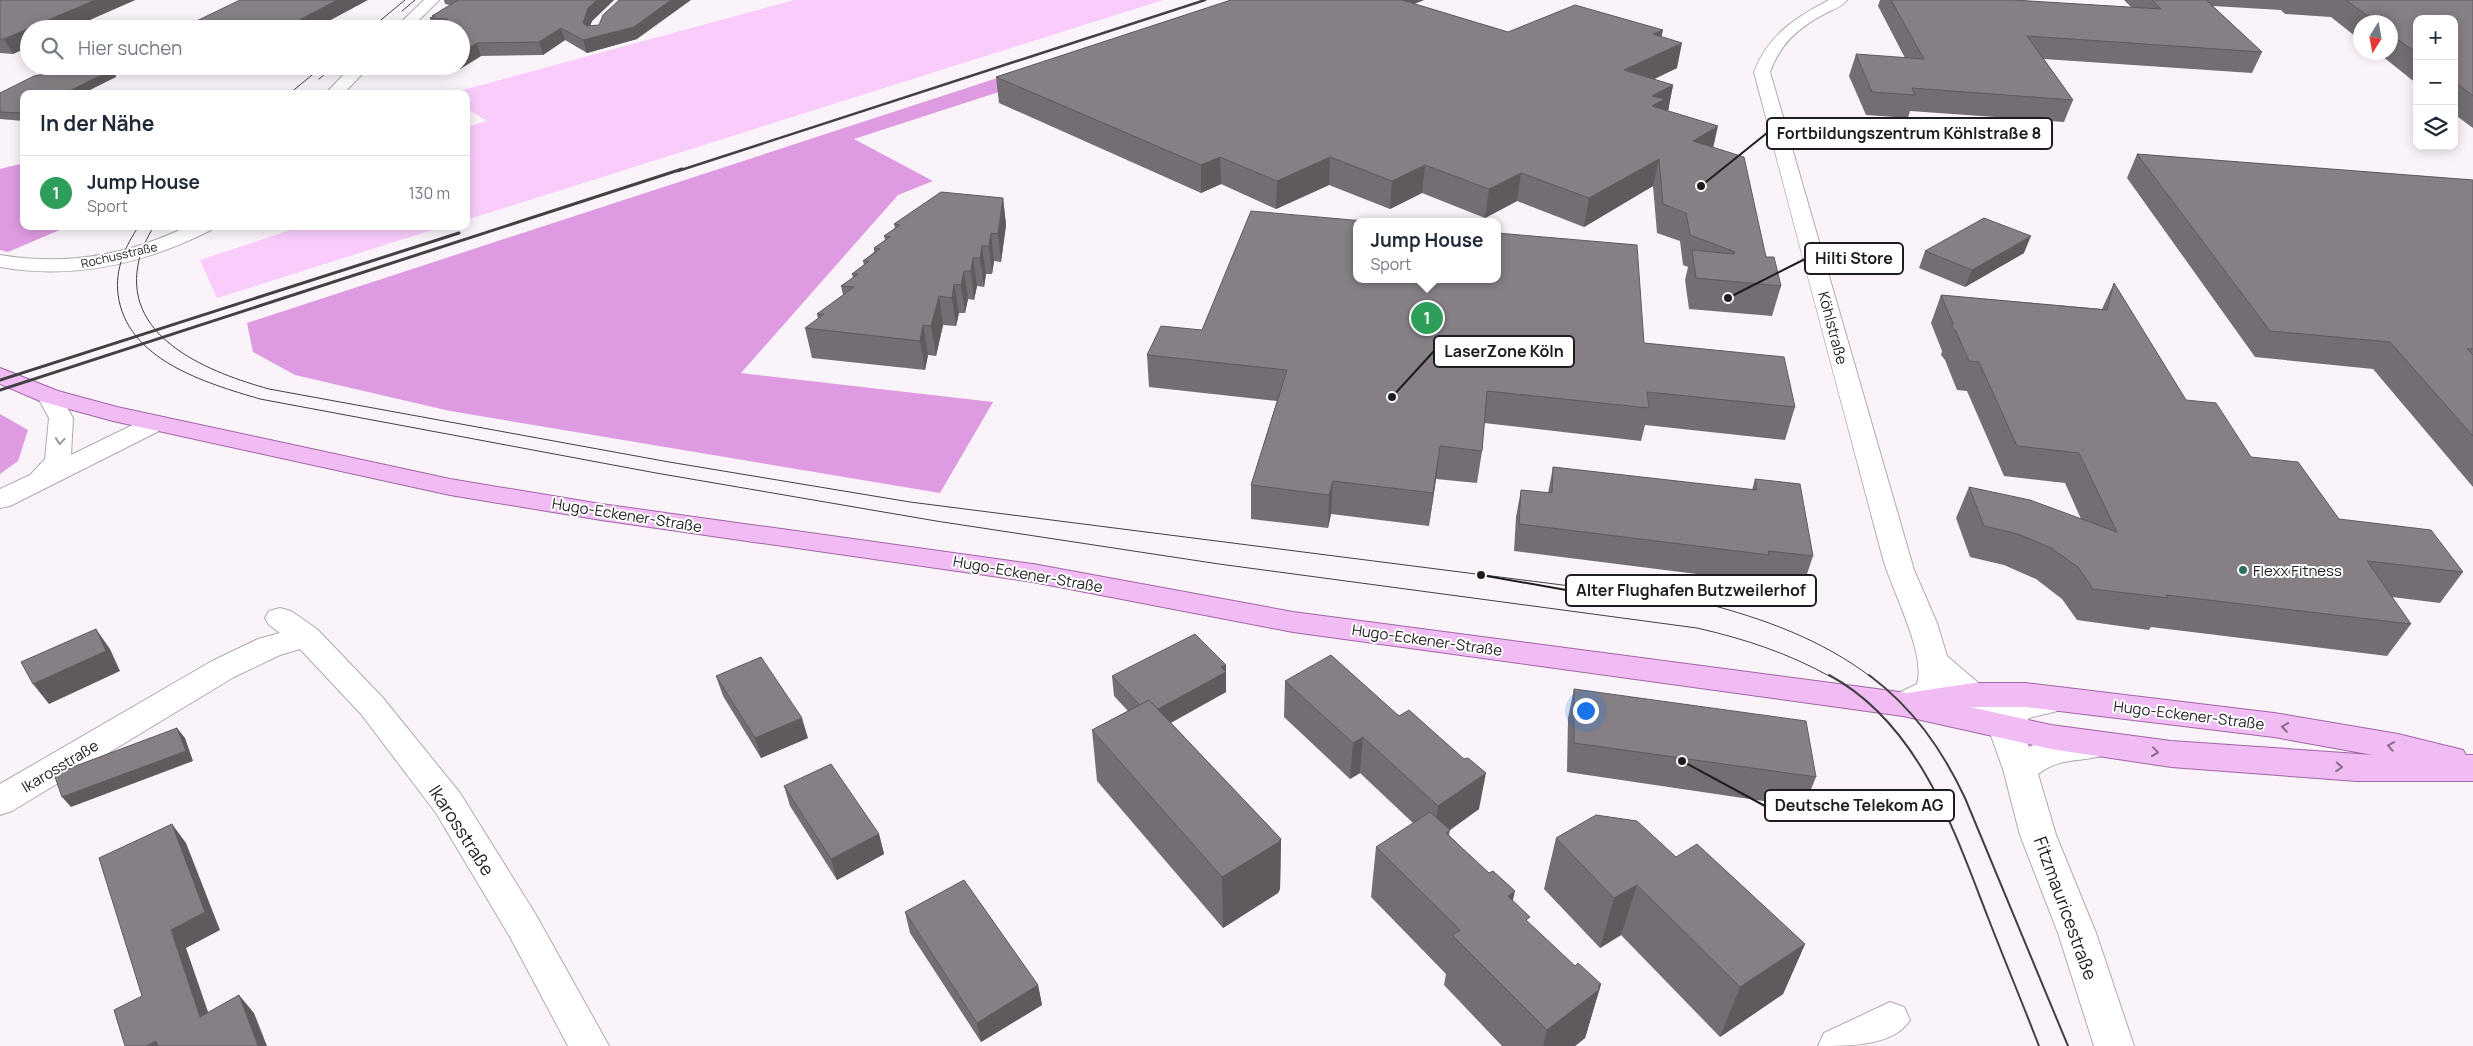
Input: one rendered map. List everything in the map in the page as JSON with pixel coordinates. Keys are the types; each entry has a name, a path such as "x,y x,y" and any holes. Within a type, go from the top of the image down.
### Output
{"main road":[{"name":"Hugo-Eckener-Straße","path":"0,375 49,396 156,423 450,487 520,499 1033,572 1211,608 1293,622 1903,704 1990,712 2107,746 2237,760 2338,767 2407,770 2473,768"},
{"name":"Hugo-Eckener-Straße","path":"1903,704 1990,712 2025,695 2065,699 2274,725 2398,747 2473,763"}],"street":[{"path":"411,20 432,0"},
{"name":"Köhlstraße","path":"1840,0 1786,31 1765,61 1762,72 1900,570 1920,620 1932,660 1934,679 1929,692 1903,704"},
{"path":"337,90 353,75"},
{"name":"Rochusstraße","path":"0,261 39,267 94,263 172,242 196,230"},
{"path":"39,481 58,460 61,418 49,396"},
{"path":"0,500 156,423"},
{"name":"Ikarosstraße","path":"0,801 223,668 269,647 293,627 372,706 448,803 523,926 589,1046"},
{"path":"1932,660 1961,675 1993,688 2025,695"},
{"path":"1932,660 1990,712 2018,710 2039,703 2065,699"},
{"name":"Fitzmauricestraße","path":"1903,704 1979,731 2004,749 2020,769"},
{"name":"Fitzmauricestraße","path":"1990,712 2020,769 2038,835 2077,933 2114,1046"},
{"path":"2020,769 2040,754 2065,747 2107,746"},
{"path":"1838,1046 1890,1020"}],"shaded area":[{"path":"794,0 1163,0 470,219 470,126 487,121 470,110 470,90 463,90"},
{"path":"1236,0 1282,0 854,139 933,181 898,195 741,373 993,402 940,493 450,411 295,375 253,352 247,323"},
{"path":"20,164 20,230 60,230 8,252 0,250 0,169"},
{"path":"291,230 432,230 217,298 200,260"},
{"path":"0,414 28,430 18,461 0,474"}],"building":[{"path":"0,0 95,0 48,20 20,20 20,32 0,39"},
{"path":"240,0 337,0 299,20 199,20"},
{"path":"458,0 597,0 588,8 583,23 587,26 599,25 603,15 619,0 671,0 634,27 583,40 561,28 539,42 477,43 470,47 470,20 430,18 435,16 432,16"},
{"path":"1231,0 1402,0 1508,32 1575,5 1663,30 1653,34 1682,43 1624,70 1673,85 1652,96 1665,99 1652,106 1718,126 1693,141 1744,157 1766,257 1774,257 1781,286 1696,278 1692,250 1734,254 1735,252 1690,235 1686,213 1663,204 1659,159 1589,198 1521,173 1489,189 1425,165 1392,181 1330,157 1277,181 1220,157 1201,165 996,77"},
{"path":"1891,0 2013,0 2161,9 2152,0 2206,0 2262,52 2027,36 2073,100 1912,88 1915,95 1872,92 1856,54 1924,59"},
{"path":"2346,0 2473,0 2473,96 2458,84 2458,15 2413,15 2413,50 2398,40 2398,15 2366,15"},
{"path":"102,75 71,90 20,90 20,113 0,112 0,93 34,76"},
{"path":"2137,154 2473,180 2473,349 2467,349 2473,355 2473,436 2390,342 2270,331"},
{"path":"941,192 1003,198 998,234 991,233 989,246 982,246 980,258 973,258 971,271 964,271 961,285 954,284 952,298 939,296 931,326 923,325 920,341 805,328 824,314 817,314 854,287 841,286 858,274 852,274 869,261 863,261 880,249 874,248 890,237 884,236 900,225 894,224"},
{"path":"1251,211 1353,220 1353,283 1501,283 1501,233 1637,245 1644,343 1784,357 1795,407 1647,392 1649,408 1487,391 1482,451 1440,446 1433,493 1333,481 1329,495 1251,485 1287,370 1147,355 1161,326 1202,330"},
{"path":"1984,218 2031,236 1972,270 1925,251"},
{"path":"2114,283 2186,400 2216,403 2251,457 2298,462 2339,519 2431,530 2463,572 2367,561 2411,624 2166,595 2168,598 2093,589 2078,567 2051,548 2018,534 1984,526 1969,487 2030,500 2117,532 2079,453 2017,446 1979,362 1969,361 1956,331 1952,327 1953,323 1941,295 2107,310"},
{"path":"1553,467 1757,490 1755,479 1800,484 1813,556 1768,551 1769,555 1519,524 1521,490 1552,493"},
{"path":"96,629 106,651 33,684 21,662"},
{"path":"1195,634 1226,665 1221,667 1226,672 1158,709 1149,700 1140,705 1112,676"},
{"path":"1331,655 1399,716 1409,710 1464,759 1468,758 1486,773 1438,806 1363,737 1353,743 1285,681"},
{"path":"761,657 802,718 755,738 716,676"},
{"path":"1574,689 1806,721 1816,777 1574,743"},
{"path":"1149,700 1281,839 1279,842 1222,877 1092,730"},
{"path":"177,728 186,751 62,797 54,774"},
{"path":"831,764 879,834 831,859 784,786"},
{"path":"1430,812 1450,830 1446,833 1489,873 1493,871 1515,891 1508,896 1530,917 1526,920 1575,966 1578,963 1601,984 1598,986 1600,989 1547,1030 1452,935 1460,930 1376,847"},
{"path":"1596,815 1637,821 1676,857 1697,844 1805,944 1740,987 1637,885 1614,898 1556,838"},
{"path":"172,824 205,912 171,930 200,1017 239,995 258,1046 158,1046 156,1041 146,1046 125,1046 114,1010 142,996 99,858"},
{"path":"964,880 1038,985 977,1023 905,912"}],"tram line":[{"path":"381,20 405,0"},
{"path":"402,11 415,0"},
{"path":"294,90 312,75"},
{"path":"319,79 324,75"},
{"path":"136,230 122,258 117,285 124,317 136,336 152,352 193,376 260,399 656,473 936,521 1219,564 1697,628 1766,648 1815,668 1831,677"},
{"path":"152,230 139,260 137,291 145,314 158,333 177,349 199,363 269,389 669,462 910,502 1704,603 1770,623 1812,641 1871,677"},
{"path":"1829,675 1860,695 1886,720 1909,749 1929,780 1946,813 2039,1046"},
{"path":"1869,675 1899,701 1925,730 1956,780 2068,1046"}],"railway":[{"path":"678,171 1205,0"},
{"path":"0,390 682,169"},
{"path":"0,380 459,233"}],"place":[{"name":"Fortbildungszentrum Köhlstraße 8","path":"1701,186"},
{"name":"Hilti Store","path":"1728,298"},
{"name":"Jump House","path":"1427,318"},
{"name":"LaserZone Köln","path":"1392,397"},
{"name":"Flexx Fitness","path":"2243,570"},
{"name":"Alter Flughafen Butzweilerhof","path":"1481,575"},
{"name":"Deutsche Telekom AG","path":"1682,761"}]}
